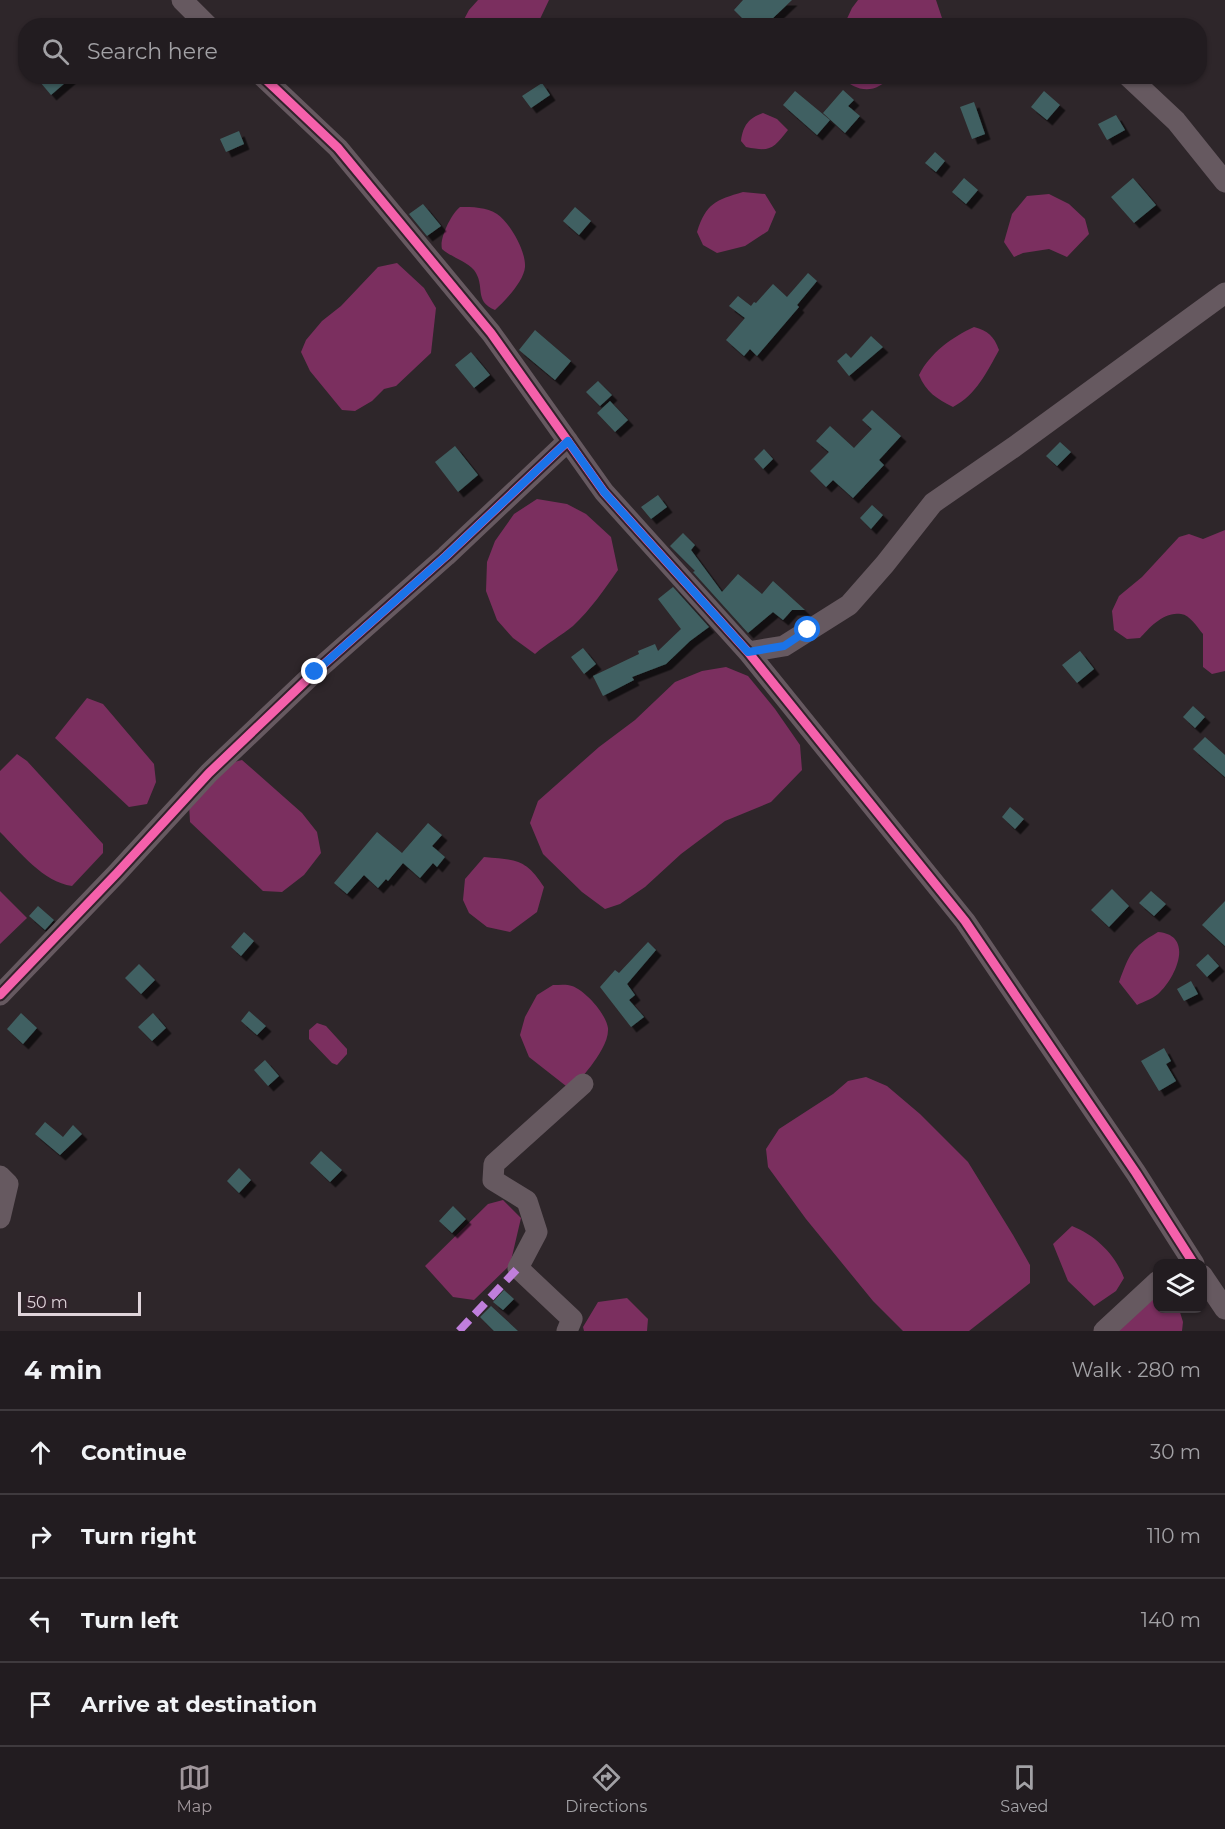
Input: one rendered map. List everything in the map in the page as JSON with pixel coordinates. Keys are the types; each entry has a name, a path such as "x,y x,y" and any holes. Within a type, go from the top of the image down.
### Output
{"street":[{"path":"182,0 200,18"},
{"path":"270,84 338,148 491,333 604,492 748,652 965,921 1136,1173 1185,1259"},
{"path":"1137,84 1176,121 1225,182"},
{"path":"748,652 784,646 849,605 933,503 1014,447 1225,293"},
{"path":"0,995 209,773 315,672 446,556 568,441"},
{"path":"567,1331 572,1319 518,1268 537,1232 527,1201 493,1180 494,1164 583,1084"},
{"path":"0,1176 8,1184 0,1218"},
{"path":"1207,1281 1225,1309"},
{"path":"1104,1331 1153,1286"}],"shaded area":[{"path":"478,0 549,0 540,18 465,18"},
{"path":"858,0 936,0 942,18 847,18"},
{"path":"850,84 882,84 869,89"},
{"path":"763,113 777,119 788,130 771,148 746,147 741,141 745,126 754,117"},
{"path":"743,192 765,194 776,212 768,231 745,246 717,253 703,245 697,232 708,209 719,201"},
{"path":"1049,194 1069,204 1085,219 1089,234 1067,257 1049,249 1023,253 1014,257 1004,242 1012,214 1027,196"},
{"path":"460,207 474,207 497,214 512,231 523,253 524,272 509,296 495,310 484,302 474,270 442,249 442,239 447,226"},
{"path":"397,263 424,288 436,308 431,353 396,386 384,389 372,401 355,411 342,410 310,371 301,352 306,340 322,321 341,306 378,267"},
{"path":"974,327 990,335 999,350 974,389 953,407 933,394 919,375 942,346"},
{"path":"537,499 567,504 586,514 611,537 618,570 580,620 535,654 513,638 497,620 486,591 487,562 495,541 514,514"},
{"path":"1225,530 1225,671 1212,674 1203,667 1203,634 1184,615 1175,614 1163,618 1152,625 1140,638 1127,639 1114,630 1112,611 1119,596 1142,577 1179,537 1189,534 1203,539"},
{"path":"726,667 748,676 775,709 800,745 802,770 771,802 725,821 681,854 645,887 620,904 605,909 582,892 543,854 530,823 538,801 599,747 635,720 675,682 702,671"},
{"path":"87,698 103,704 154,764 156,782 147,804 129,807 55,738"},
{"path":"17,754 27,761 103,844 103,853 72,886 51,879 24,857 0,832 0,771"},
{"path":"242,760 302,813 317,832 321,853 304,875 282,892 263,891 190,822 189,804 234,762"},
{"path":"484,857 513,860 526,866 544,887 537,912 510,932 487,927 469,913 463,900 465,879"},
{"path":"0,891 27,918 0,944"},
{"path":"1158,932 1169,935 1176,941 1179,958 1165,987 1156,996 1137,1005 1119,982 1132,952 1142,942"},
{"path":"553,985 570,985 583,993 599,1010 608,1028 605,1043 591,1066 577,1081 566,1086 529,1057 520,1035 525,1017 537,995"},
{"path":"317,1023 326,1026 347,1049 347,1054 337,1065 332,1063 309,1039 309,1030"},
{"path":"866,1077 887,1086 920,1114 968,1162 1030,1265 1030,1283 969,1331 903,1331 873,1301 806,1219 768,1167 766,1149 779,1129 833,1094 848,1081"},
{"path":"503,1200 521,1218 510,1265 474,1300 453,1297 425,1266 488,1204"},
{"path":"1072,1226 1089,1235 1110,1253 1124,1278 1116,1291 1094,1306 1068,1281 1053,1244"},
{"path":"1153,1297 1153,1313 1180,1313 1183,1322 1182,1331 1117,1331"},
{"path":"627,1298 648,1319 647,1331 584,1331 583,1327 598,1302"}],"building":[{"path":"743,0 792,0 773,18 742,18 734,10"},
{"path":"42,84 64,84 51,95"},
{"path":"540,84 550,95 531,108 522,96"},
{"path":"843,90 854,100 848,106 860,116 845,133 823,113"},
{"path":"795,91 830,120 817,135 783,105"},
{"path":"1044,91 1060,105 1047,120 1031,107"},
{"path":"974,102 985,134 972,139 960,107"},
{"path":"1116,115 1125,130 1107,140 1098,124"},
{"path":"239,131 244,144 226,152 220,139"},
{"path":"935,152 945,161 936,172 925,163"},
{"path":"964,178 978,190 966,204 952,192"},
{"path":"1133,178 1156,205 1134,223 1111,197"},
{"path":"423,204 441,226 427,236 409,214"},
{"path":"575,207 591,221 579,235 563,221"},
{"path":"808,273 817,281 797,305 799,307 757,356 750,349 744,356 726,340 745,318 729,306 738,296 751,306 773,284 787,297"},
{"path":"535,330 571,361 555,380 519,350"},
{"path":"871,336 883,347 849,376 837,361 846,353 851,358"},
{"path":"471,352 490,375 474,388 455,365"},
{"path":"598,381 612,395 600,406 586,392"},
{"path":"610,401 628,420 615,432 597,413"},
{"path":"872,410 901,436 879,460 884,465 853,498 833,480 826,487 810,471 829,452 816,441 830,426 854,448 872,429 862,420"},
{"path":"1060,442 1071,452 1057,466 1046,456"},
{"path":"455,446 478,475 458,492 435,462"},
{"path":"764,449 773,459 763,469 754,459"},
{"path":"658,495 667,507 651,519 641,507"},
{"path":"872,505 883,515 871,529 860,518"},
{"path":"683,533 695,545 691,550 722,592 738,574 762,594 773,581 805,610 792,610 783,620 773,612 748,633 693,572 695,571 670,546"},
{"path":"673,587 709,627 666,664 632,677 634,680 603,696 593,676 655,644 658,651 681,629 658,599"},
{"path":"583,648 596,664 584,674 571,657"},
{"path":"1080,651 1094,669 1077,683 1062,665"},
{"path":"1193,706 1205,717 1195,728 1183,717"},
{"path":"1205,737 1225,755 1225,777 1193,749"},
{"path":"1010,807 1024,819 1015,829 1002,817"},
{"path":"428,823 442,835 432,846 445,857 437,867 433,863 420,878 403,863 388,881 386,879 378,888 364,875 347,894 334,883 377,832 402,853"},
{"path":"1112,889 1129,906 1109,927 1091,910"},
{"path":"1151,891 1166,904 1154,916 1139,903"},
{"path":"1225,901 1225,946 1202,925"},
{"path":"38,906 54,920 45,930 29,916"},
{"path":"244,932 254,941 241,956 231,947"},
{"path":"648,942 656,950 627,984 635,995 629,1000 644,1017 631,1027 600,987 615,970 619,973"},
{"path":"1208,954 1219,966 1207,977 1196,965"},
{"path":"139,964 155,980 141,994 125,978"},
{"path":"1191,981 1198,994 1184,1001 1177,989"},
{"path":"249,1011 266,1026 257,1035 241,1021"},
{"path":"21,1013 37,1028 23,1044 7,1029"},
{"path":"153,1013 166,1028 152,1041 138,1027"},
{"path":"1164,1048 1171,1061 1166,1064 1176,1081 1159,1091 1141,1061"},
{"path":"265,1060 279,1076 268,1086 254,1070"},
{"path":"45,1122 63,1137 73,1125 82,1134 60,1155 35,1134"},
{"path":"321,1151 342,1170 330,1182 310,1163"},
{"path":"239,1168 251,1180 239,1193 227,1181"},
{"path":"453,1206 466,1219 452,1233 439,1221"},
{"path":"504,1290 514,1299 503,1310 493,1302"},
{"path":"491,1306 518,1331 494,1331 480,1317"}],"marked path":[{"path":"459,1331 518,1268"}],"cycle path":[{"path":"270,84 338,148 491,333 604,492 748,652 965,921 1136,1173 1191,1259"},
{"path":"0,995 209,773 315,672 446,556 568,441"}],"route":[{"path":"315,672 446,556 568,441 604,492 748,652 784,646 808,630"}]}
